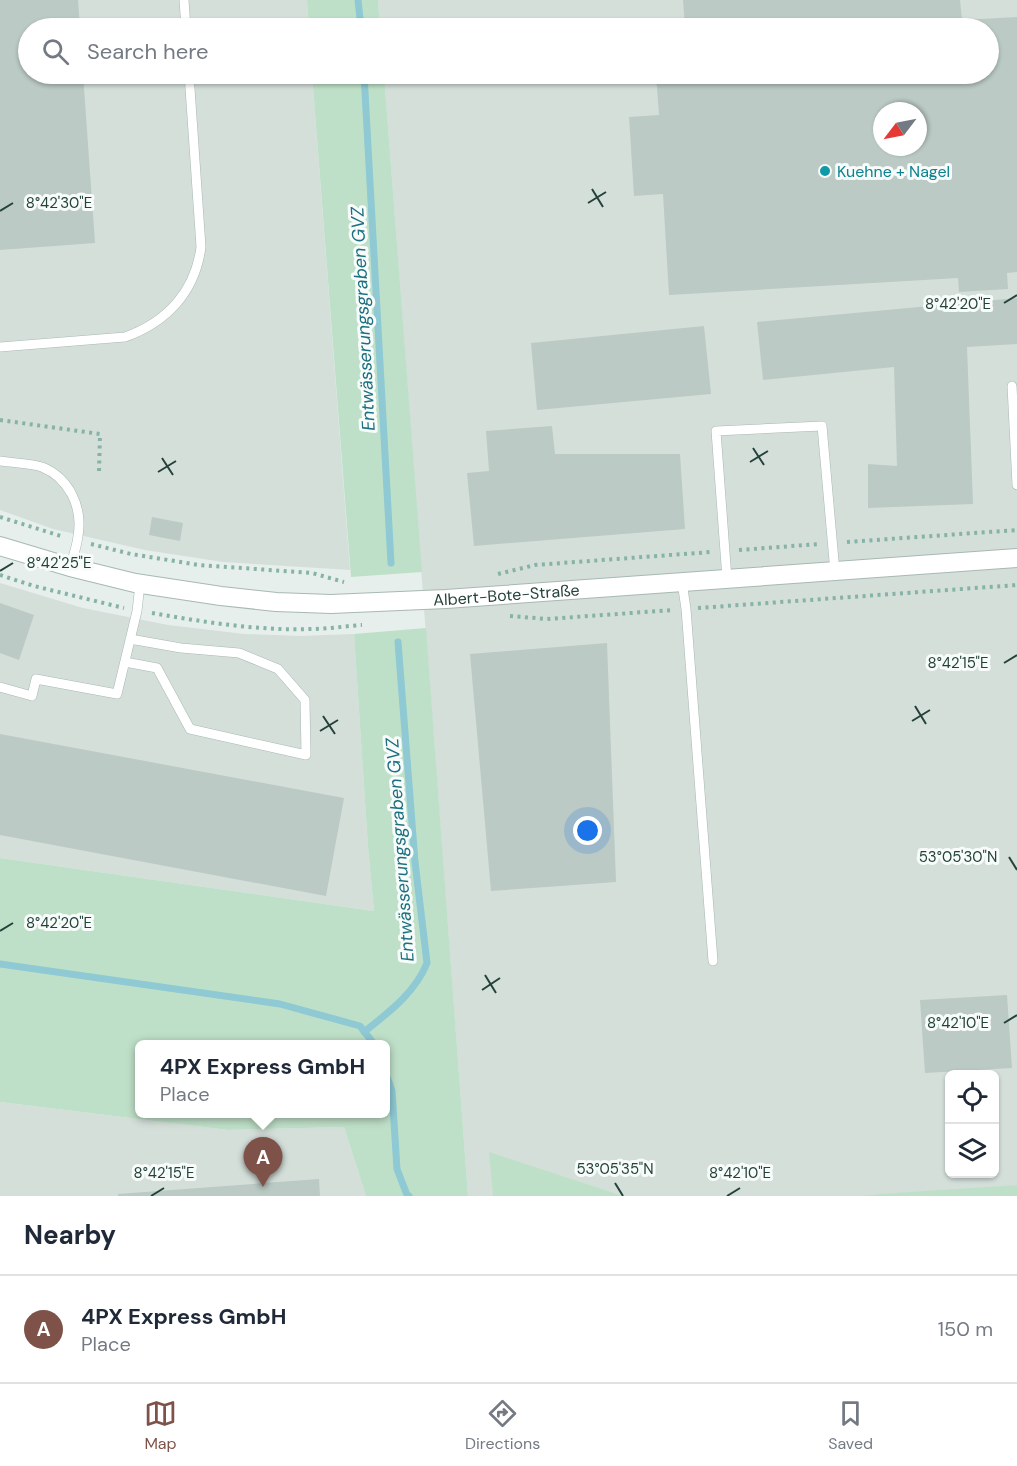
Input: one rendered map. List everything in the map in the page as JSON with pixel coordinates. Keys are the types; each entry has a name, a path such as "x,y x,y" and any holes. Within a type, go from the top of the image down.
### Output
{"street":[{"name":"Albert-Bote-Straße","path":"0,546 70,567 140,584 276,602 331,604 446,599 1017,558"}],"lane":[{"path":"184,0 185,18"},
{"path":"0,347 125,337 141,332 177,303 190,285 199,266 201,247 190,84"},
{"path":"1011,387 1017,485"},
{"path":"728,579 716,431 822,426 835,572"},
{"path":"0,461 40,466 57,475 71,492 79,513 77,541 70,567"},
{"path":"682,582 687,618 714,961"},
{"path":"0,687 32,696 36,680 117,694 140,584"},
{"path":"124,662 156,668 190,729 306,755 305,700 279,669 239,653 181,648 130,639"}],"path":[{"path":"0,420 100,434 99,472"},
{"path":"0,517 77,541 131,554 199,565 312,573 350,583"},
{"path":"489,576 535,565 1017,530"}],"shaded area":[{"path":"0,0 307,0 308,18 18,18 18,84 313,84 350,570 223,562 145,550 53,529 0,510"},
{"path":"378,0 1017,0 1017,1196 468,1196 385,84 999,84 999,18 379,18"},
{"path":"0,583 83,608 168,625 244,634 300,636 354,634 374,911 0,858"},
{"path":"0,1102 228,1130 344,1127 366,1196 0,1196"}],"green space":[{"path":"307,0 378,0 379,18 308,18"},
{"path":"313,84 385,84 422,572 351,577"},
{"path":"426,628 468,1196 366,1196 344,1127 228,1130 0,1102 0,858 374,911 354,634"},
{"path":"489,1152 623,1196 493,1196"},
{"path":"1017,1185 1017,1196 863,1196 880,1194"}],"building":[{"path":"0,0 78,0 79,18 18,18 18,84 84,84 95,243 0,250"},
{"name":"Kuehne + Nagel","path":"683,0 960,0 962,18 684,18"},
{"name":"Kuehne + Nagel","path":"1017,17 1017,272 1007,273 1008,289 959,292 958,278 669,295 663,194 634,196 629,117 659,115 657,84 999,84 999,18"},
{"path":"1017,298 1017,344 967,347 973,504 868,508 868,464 897,466 894,367 763,380 757,322"},
{"path":"704,326 711,394 537,410 531,343"},
{"path":"552,426 555,454 680,454 685,529 474,546 467,473 489,471 486,431"},
{"path":"152,517 183,523 180,541 149,535"},
{"path":"0,603 34,615 19,660 0,653"},
{"path":"607,643 616,882 491,891 470,654"},
{"path":"0,734 344,798 326,896 0,835"},
{"path":"1007,995 1012,1068 945,1070 945,1072 925,1073 920,1000"},
{"path":"319,1179 320,1196 118,1196 118,1194"}],"waterway":[{"name":"Entwässerungsgraben GVZ","path":"358,0 360,18"},
{"name":"Entwässerungsgraben GVZ","path":"365,84 391,563"},
{"name":"Entwässerungsgraben GVZ","path":"364,1032 408,993 416,984 427,963 415,862 398,642"},
{"path":"0,964 280,1004 360,1026 371,1040"},
{"path":"390,1085 397,1169 409,1196"}],"place":[{"name":"Kuehne + Nagel","path":"825,171"},
{"name":"4PX Express GmbH","path":"263,1187"}]}
